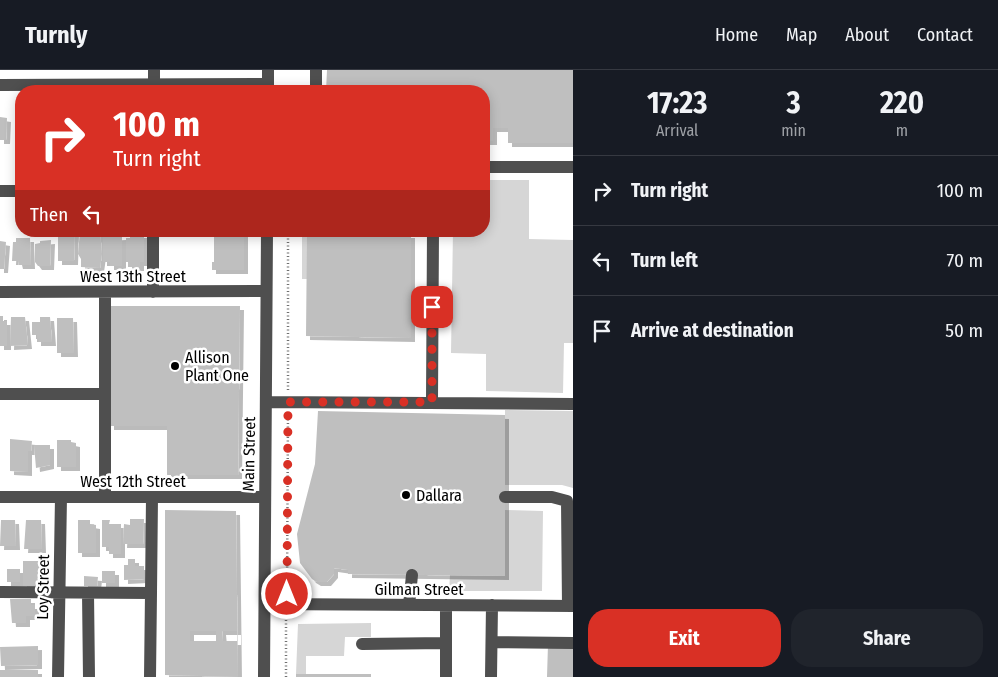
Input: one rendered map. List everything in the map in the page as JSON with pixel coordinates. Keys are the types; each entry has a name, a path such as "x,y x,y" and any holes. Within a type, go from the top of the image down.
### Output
{"street":[{"path":"154,70 154,85"},
{"path":"268,70 268,85"},
{"path":"316,70 316,85"},
{"path":"0,85 15,85"},
{"path":"490,167 573,167"},
{"path":"0,191 15,191"},
{"path":"153,237 153,292"},
{"name":"Main Street","path":"264,677 267,237"},
{"path":"432,402 433,237"},
{"name":"West 13th Street","path":"0,292 266,291"},
{"path":"105,292 106,497"},
{"path":"0,394 105,394"},
{"path":"266,402 573,404"},
{"name":"West 12th Street","path":"0,497 265,497"},
{"name":"Loy Street","path":"58,677 61,497"},
{"path":"150,677 152,497"},
{"path":"505,497 552,497 568,501 570,606"},
{"path":"409,605 412,575"},
{"path":"0,592 152,592"},
{"path":"88,593 89,677"},
{"name":"Gilman Street","path":"264,604 570,606"},
{"path":"446,605 446,677"},
{"path":"491,677 492,605"},
{"path":"492,642 573,643"},
{"path":"362,644 446,643"}],"path":[{"path":"286,677 288,237"}],"shaded area":[{"path":"490,180 529,180 529,239 573,240 573,343 564,343 563,393 486,391 486,354 451,353 453,237 490,237"},
{"path":"302,237 329,237 307,279 302,279"},
{"path":"505,410 573,411 573,488 562,485 505,485"},
{"path":"505,510 543,511 542,591 449,591 450,575 505,576"},
{"path":"371,623 371,637 345,637 344,656 306,656 306,674 296,674 298,624"}],"building":[{"path":"327,70 573,70 573,143 508,143 508,128 493,128 493,141 490,141 490,85 326,85"},
{"path":"0,117 7,118 6,140 0,140"},
{"path":"58,237 75,237 74,261 58,261"},
{"path":"79,237 101,237 102,254 100,268 81,267 81,259 78,254"},
{"path":"103,237 122,237 122,266 110,266 110,262 103,262"},
{"path":"144,237 144,262 140,262 140,267 128,267 128,262 126,262 126,238"},
{"path":"214,237 244,237 244,270 212,270 212,262 214,262"},
{"path":"307,237 411,237 411,338 306,336"},
{"path":"16,238 30,238 31,265 19,265 18,261 12,261 13,242 16,242"},
{"path":"51,240 50,266 38,266 35,262 35,244 40,243 40,241"},
{"path":"0,241 6,242 4,269 0,269"},
{"name":"Allison Plant One","path":"110,306 240,306 238,475 167,475 167,426 110,426"},
{"path":"0,316 3,316 3,321 7,321 7,346 0,346"},
{"path":"11,317 25,317 28,345 10,346"},
{"path":"40,317 50,317 52,342 37,342 37,335 32,335 32,322 40,322"},
{"path":"57,318 73,318 74,353 57,353"},
{"name":"Dallara","path":"318,411 505,415 505,576 348,574 348,570 334,568 334,574 327,582 317,582 312,579 300,563 297,534 315,464"},
{"path":"10,439 32,441 31,451 28,451 28,472 10,471"},
{"path":"57,440 71,440 71,442 76,443 76,467 57,467"},
{"path":"34,445 50,445 50,465 36,468"},
{"path":"165,510 236,511 238,677 165,675","holes":["190,631 216,631 216,641 190,641","222,631 237,631 237,641 223,641"]},
{"path":"130,519 144,519 143,544 123,544 124,524 130,525"},
{"path":"1,520 15,520 16,546 0,546"},
{"path":"26,520 41,520 42,549 24,549"},
{"path":"78,520 90,520 90,524 96,525 96,553 78,553"},
{"path":"102,520 110,520 109,524 121,524 121,554 109,554 109,547 102,547"},
{"path":"128,559 135,559 135,566 144,566 144,579 124,580 124,565 128,565"},
{"path":"23,561 42,561 42,586 23,586"},
{"path":"7,569 20,569 20,582 7,582"},
{"path":"102,571 115,571 115,583 102,583"},
{"path":"84,576 98,577 97,586 84,586"},
{"path":"10,599 31,599 31,605 35,605 35,616 26,616 26,623 12,623"},
{"path":"548,644 573,644 573,677 547,677"},
{"path":"38,646 38,665 1,666 0,647"},
{"path":"0,670 38,670 38,677 0,677"},
{"path":"296,674 371,674 371,677 296,677"}],"place":[{"name":"Allison Plant One","path":"175,366"},
{"name":"Dallara","path":"406,495"}],"route":[{"path":"287,594 288,402 432,402 432,307"}]}
